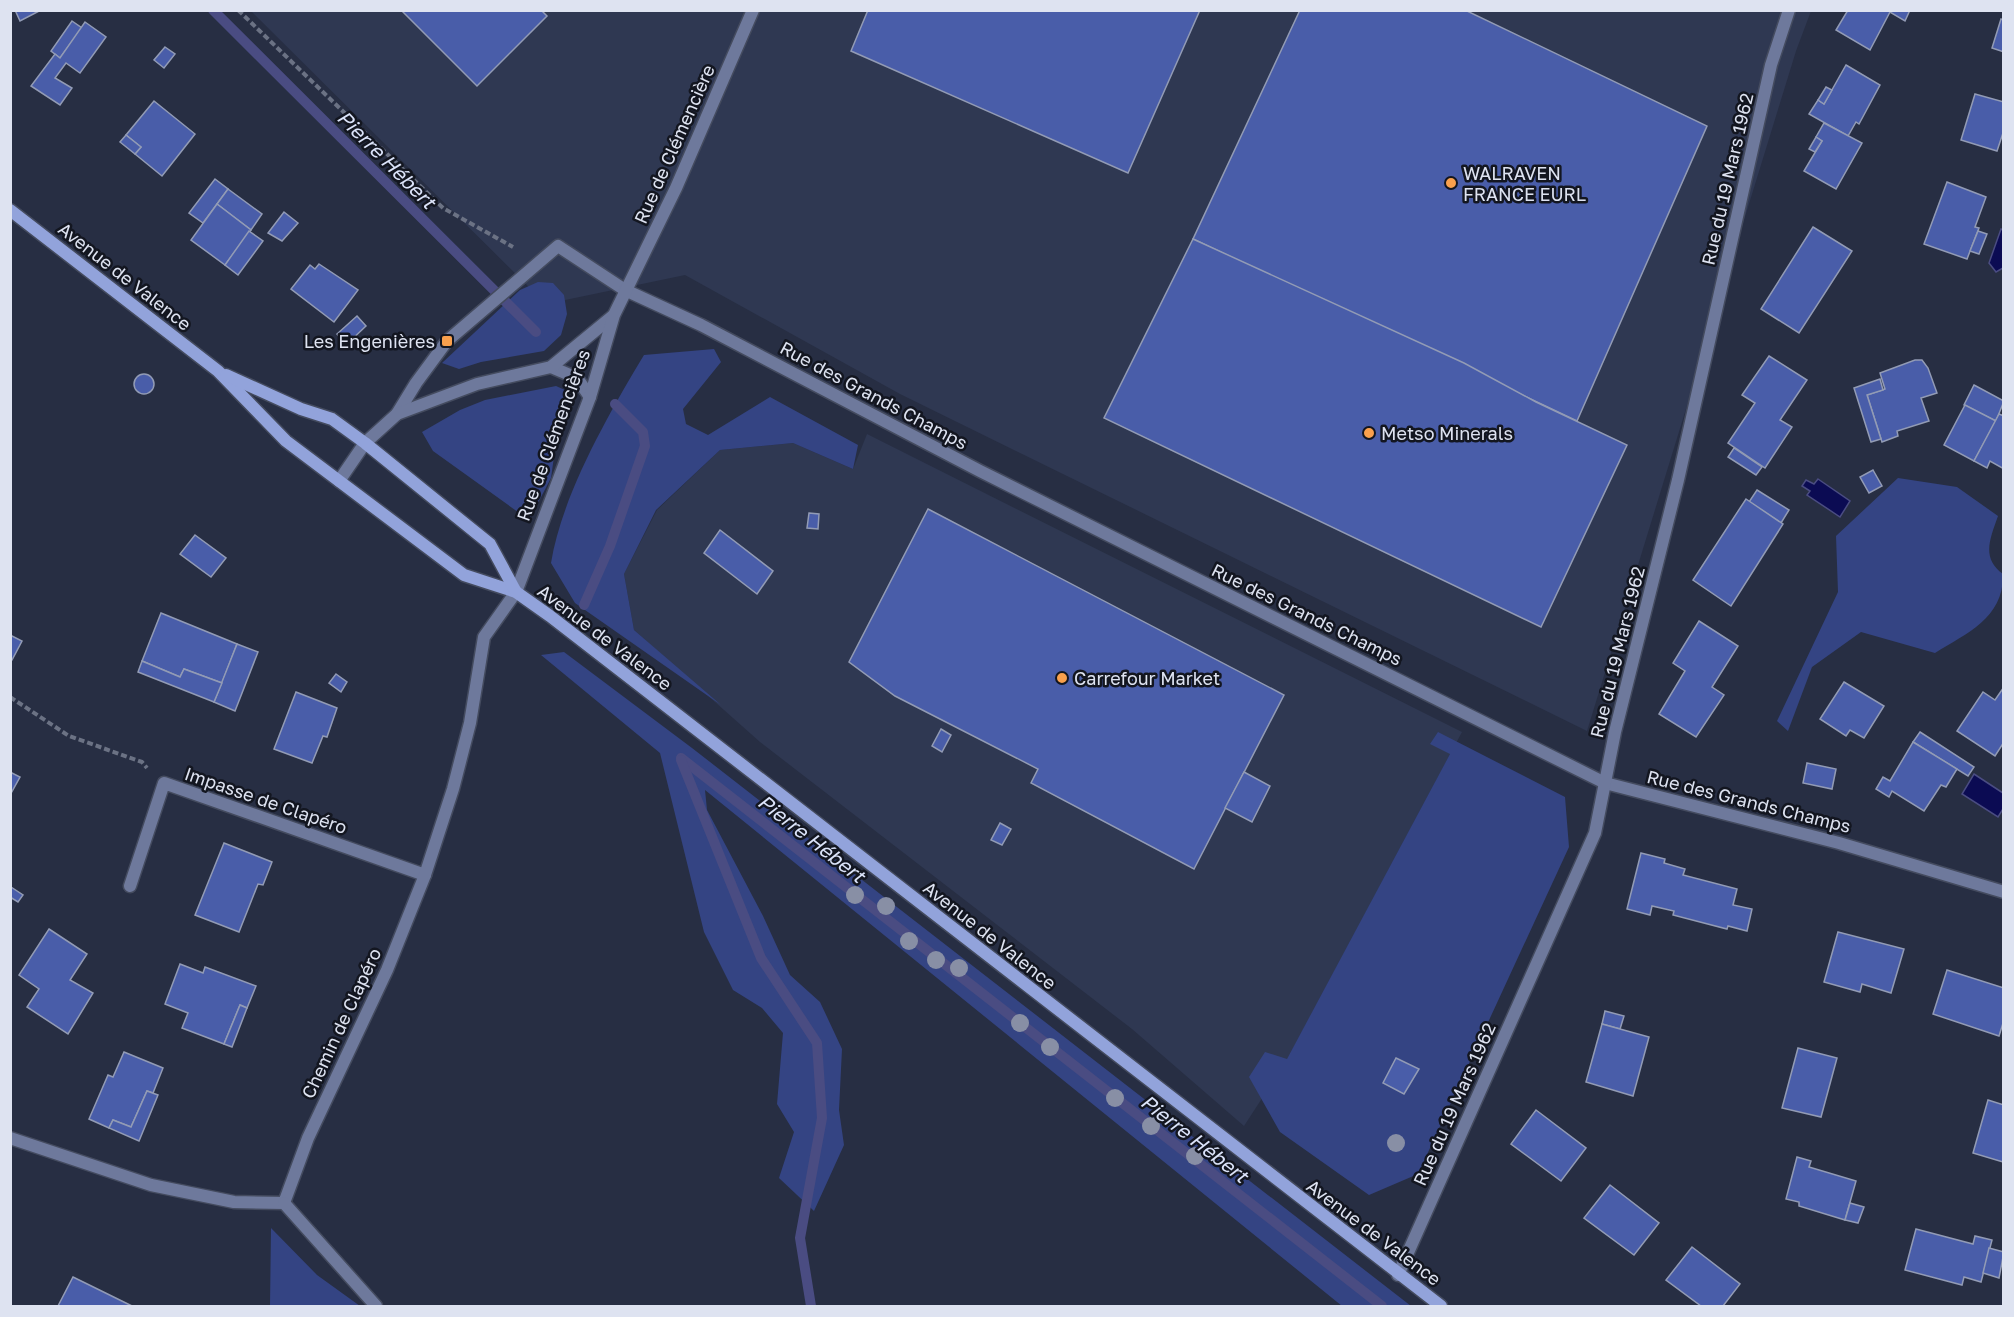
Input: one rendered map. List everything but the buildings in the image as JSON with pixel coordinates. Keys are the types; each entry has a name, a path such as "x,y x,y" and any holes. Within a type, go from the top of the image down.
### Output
{"main road":[{"name":"Avenue de Valence","path":"10,210 218,371 286,441 464,575 516,592 576,636 1398,1275 1441,1306"},
{"name":"Avenue de Valence","path":"218,371 301,409 332,419 365,443 490,544 516,592"}],"street":[{"name":"Rue de Clémencière","path":"625,290 676,188 753,10"},
{"name":"Rue du 19 Mars 1962","path":"1398,1275 1595,833 1678,480 1771,65 1788,10"},
{"name":"Rue des Grands Champs","path":"397,414 416,382 447,341 490,307 558,246 625,290 701,325 980,471 1605,783 1839,843 2004,892"},
{"name":"Rue de Clémencières","path":"516,592 590,398 614,315 625,290"},
{"path":"339,481 365,443 386,421 397,414 477,384 551,367 614,315"},
{"path":"551,367 578,378 590,398"},
{"name":"Chemin de Clapéro","path":"284,1203 308,1138 387,970 425,875 453,789 470,723 484,638 516,592"},
{"name":"Impasse de Clapéro","path":"130,886 164,783 425,875"},
{"path":"10,1138 151,1185 234,1202 284,1203 376,1306"}],"path":[{"path":"238,10 443,208 513,247"},
{"path":"10,697 69,736 142,762 164,783"}],"shaded area":[{"path":"251,11 1811,11 1796,51 1587,731 900,394 685,275 546,304"},
{"path":"2001,229 2003,230 2003,268 1996,272 1989,263"},
{"path":"538,282 553,283 564,295 567,314 561,335 544,351 481,362 459,369 442,363 520,290"},
{"path":"714,349 721,362 683,409 686,424 708,435 770,397 858,445 853,469 793,443 720,450 656,510 624,574 634,630 721,705 575,603 551,563 565,510 588,456 644,355"},
{"path":"556,386 565,390 569,400 558,428 551,478 529,520 433,451 422,432 460,410 485,400"},
{"path":"867,434 1462,732 1287,1060 1244,1126 1132,1029 760,742 634,630 624,574 657,510 720,450 793,443 853,469"},
{"path":"1898,478 1957,487 1998,516 1989,548 1992,561 2003,574 2002,589 1997,602 1981,623 1935,653 1861,632 1812,667 1788,731 1777,721 1838,592 1836,536"},
{"path":"1818,479 1850,501 1840,517 1807,495 1810,491 1802,486 1806,480 1814,484"},
{"path":"564,652 692,748 1411,1306 1342,1306 705,790 707,810 763,916 790,975 820,1002 842,1049 839,1110 844,1145 814,1211 779,1178 794,1132 777,1104 783,1033 762,1008 733,990 704,932 660,753 541,655"},
{"path":"1438,732 1565,797 1569,847 1418,1174 1369,1195 1280,1132 1249,1077 1265,1052 1287,1059 1450,754 1430,744"},
{"path":"1974,774 2003,793 2003,809 1998,817 1962,794"},
{"path":"271,1228 317,1275 360,1306 270,1306"}],"waterway":[{"name":"Pierre Hébert","path":"213,10 536,332"},
{"name":"Pierre Hébert","path":"584,605 610,546 645,446 643,432 615,404"},
{"name":"Pierre Hébert","path":"681,758 1382,1306"},
{"name":"Pierre Hébert","path":"681,760 761,958 817,1043 822,1118 800,1238 811,1306"}],"place":[{"name":"WALRAVEN FRANCE EURL","path":"1451,183"},
{"name":"Les Engenières","path":"447,341"},
{"name":"Metso Minerals","path":"1369,433"},
{"name":"Carrefour Market","path":"1062,678"}]}
